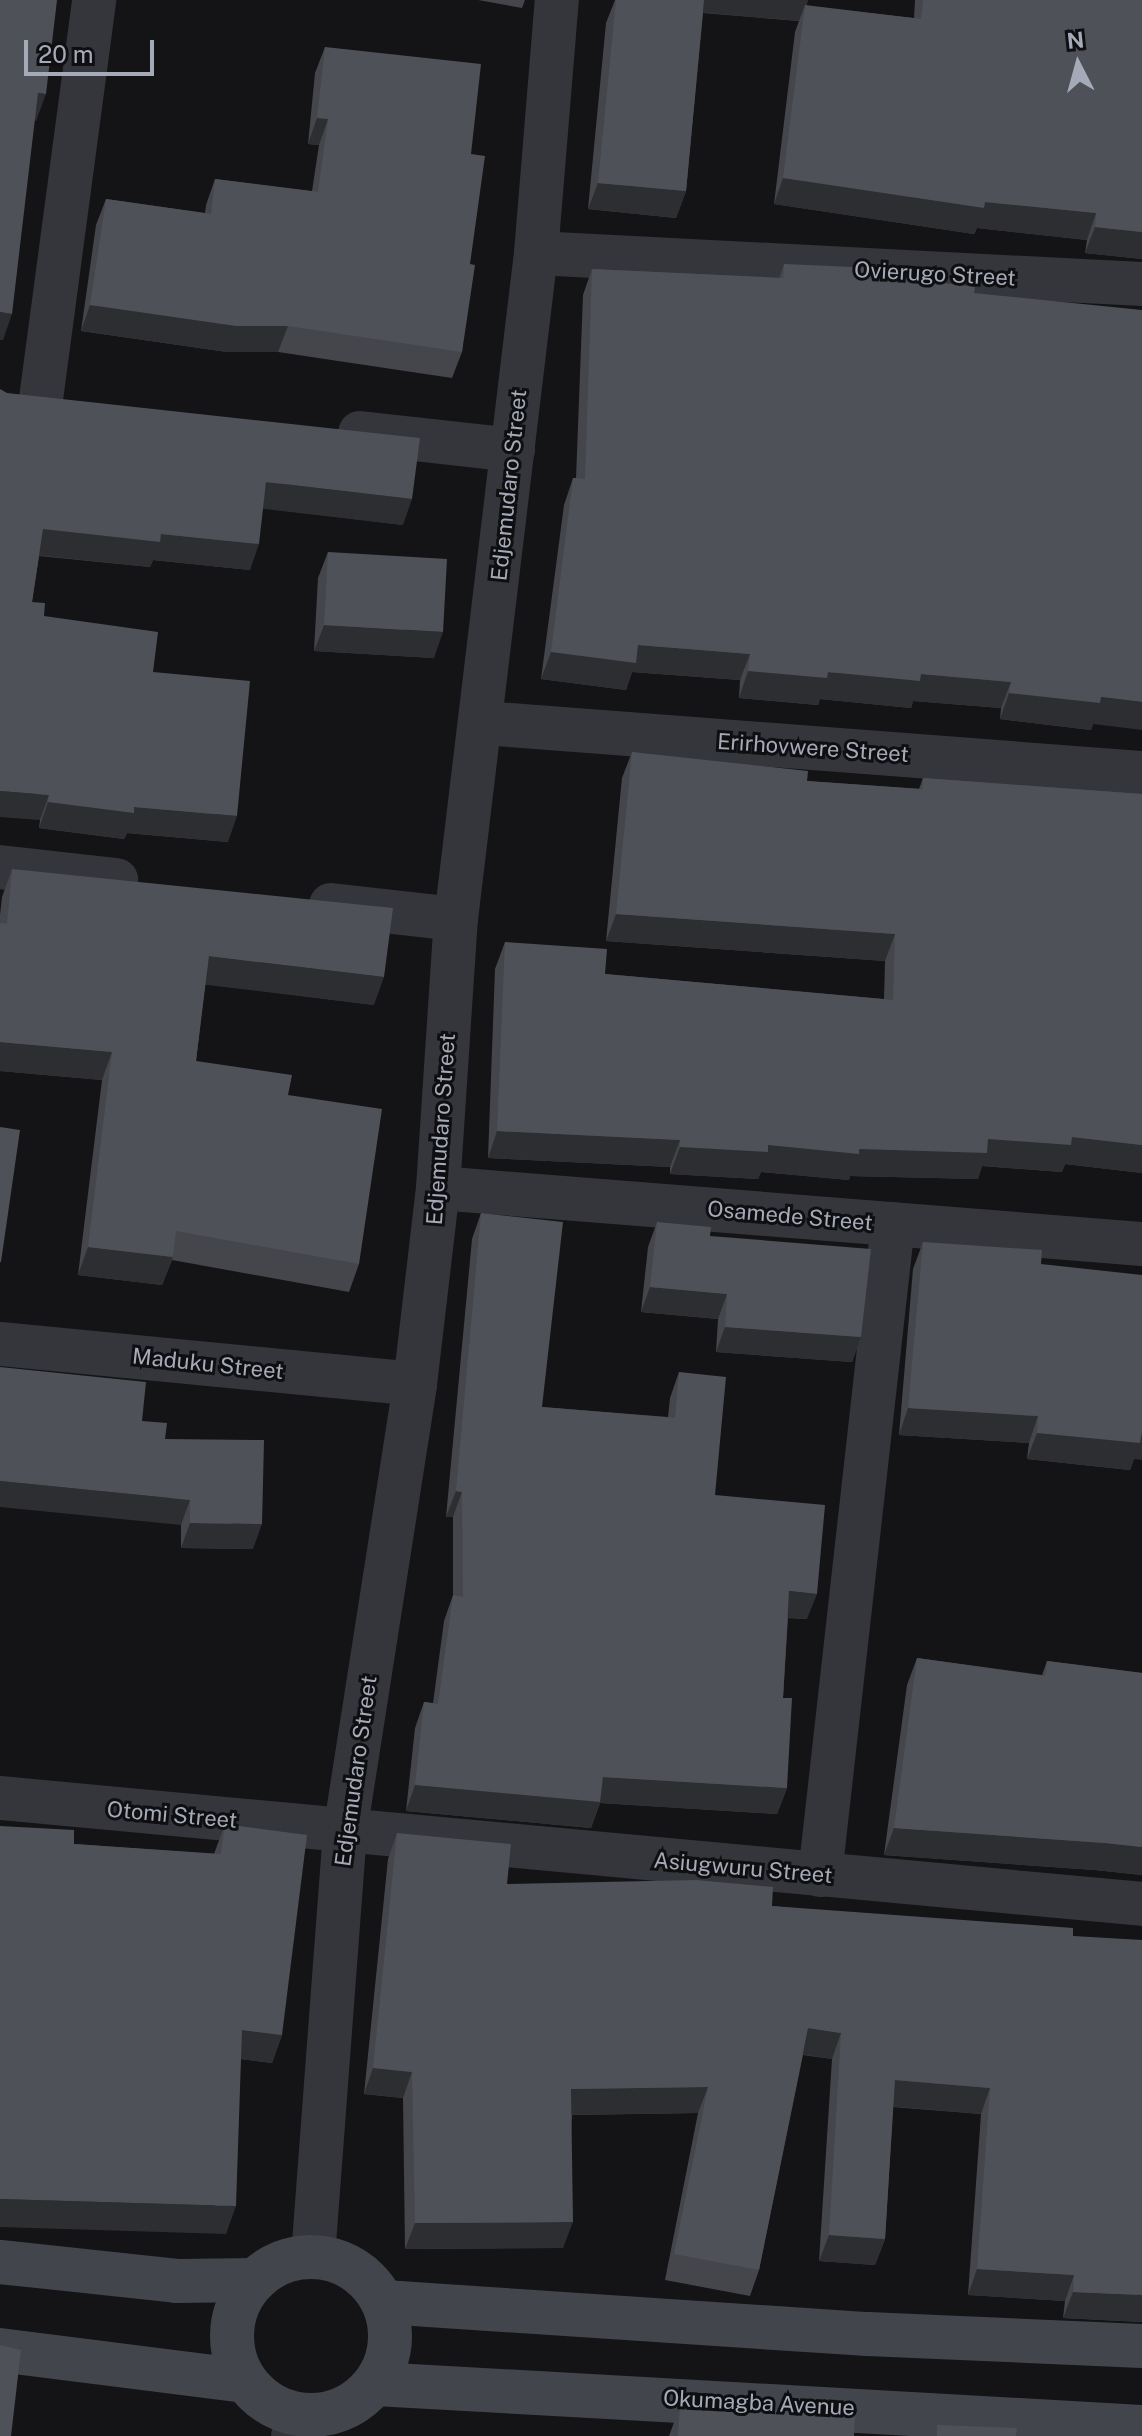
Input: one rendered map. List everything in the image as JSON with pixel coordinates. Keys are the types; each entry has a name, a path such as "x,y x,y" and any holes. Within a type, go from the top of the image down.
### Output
{"main road":[{"path":"313,2257 355,2270 384,2302 391,2343 376,2384 342,2410 296,2425 245,2381 232,2348 232,2330 235,2312 255,2280 282,2263 313,2257"},
{"path":"0,2262 177,2281 255,2280"},
{"path":"384,2302 868,2334 1142,2346"},
{"path":"0,2350 245,2381"},
{"name":"Okumagba Avenue","path":"376,2384 876,2423 1142,2427"}],"street":[{"path":"88,404 21,396 94,0"},
{"name":"Edjemudaro Street","path":"313,2257 345,1832 415,1384 438,1188 456,919 483,723 536,253 557,0"},
{"name":"Ovierugo Street","path":"536,253 1142,284"},
{"path":"324,429 513,450"},
{"name":"Erirhovwere Street","path":"483,723 1142,773"},
{"path":"0,867 157,885"},
{"path":"283,899 456,919"},
{"name":"Osamede Street","path":"438,1188 1142,1244"},
{"path":"820,1875 893,1224"},
{"name":"Maduku Street","path":"0,1344 415,1384"},
{"name":"Otomi Street","path":"0,1798 345,1832"},
{"name":"Asiugwuru Street","path":"345,1832 1142,1904"}],"building":[{"path":"0,0 57,0 46,94 38,93 12,314 0,312"},
{"path":"616,0 704,0 686,191 598,183"},
{"path":"923,0 1142,0 1142,232 1095,227 1096,213 985,202 984,208 783,178 805,5 921,19"},
{"path":"325,47 481,64 471,154 485,156 470,264 475,265 462,352 288,326 236,326 90,305 106,199 211,214 215,179 318,192 328,119 317,118"},
{"path":"784,264 876,268 875,274 975,287 974,293 1142,310 1142,702 1101,697 1100,703 1009,693 1011,682 921,674 920,681 828,672 827,678 748,671 750,654 638,645 636,663 551,652 573,478 585,479 592,269 783,278"},
{"path":"0,389 7,393 420,438 412,499 266,482 259,544 161,534 160,542 43,529 32,602 45,603 44,616 158,632 153,672 250,681 237,816 134,807 134,813 48,802 49,795 0,791"},
{"path":"328,552 447,559 443,632 324,625"},
{"path":"632,752 808,771 807,781 922,789 923,778 1142,794 1142,1145 1072,1137 1071,1145 988,1139 987,1153 859,1149 859,1154 768,1145 768,1152 680,1147 680,1140 497,1131 505,942 607,949 605,974 893,1000 895,934 616,914"},
{"path":"12,869 393,908 384,977 209,956 196,1061 292,1075 288,1095 382,1109 359,1264 176,1231 173,1257 88,1247 112,1052 0,1042 0,923 7,924"},
{"path":"0,1127 20,1130 1,1262 0,1262"},
{"path":"481,1213 563,1222 542,1407 675,1418 679,1372 726,1377 715,1495 825,1505 817,1594 789,1591 783,1698 792,1698 787,1788 603,1777 600,1802 415,1785 424,1702 438,1704 453,1595 463,1597 462,1492 456,1491"},
{"path":"657,1222 711,1227 710,1236 871,1249 861,1337 725,1327 727,1294 650,1287"},
{"path":"923,1242 1042,1250 1041,1264 1142,1275 1140,1443 1037,1433 1038,1416 908,1408"},
{"path":"0,1367 146,1382 142,1421 167,1423 165,1439 264,1440 262,1524 190,1523 190,1500 0,1481"},
{"path":"917,1658 1045,1676 1047,1661 1142,1673 1142,1847 894,1828"},
{"path":"225,1824 307,1835 282,2035 242,2030 236,2206 0,2199 0,1826 74,1830 74,1844 221,1854"},
{"path":"397,1833 511,1844 507,1884 696,1880 773,1887 772,1906 1073,1928 1073,1936 1142,1940 1142,2295 1073,2292 1074,2275 977,2269 990,2088 895,2080 885,2239 829,2235 841,2033 808,2028 759,2270 674,2254 708,2087 571,2089 573,2222 415,2223 412,2072 373,2068"},
{"path":"0,2345 21,2350 11,2436 0,2436"},
{"path":"680,2406 855,2413 854,2436 678,2436"},
{"path":"937,2425 1017,2428 1016,2436 937,2436"}]}
